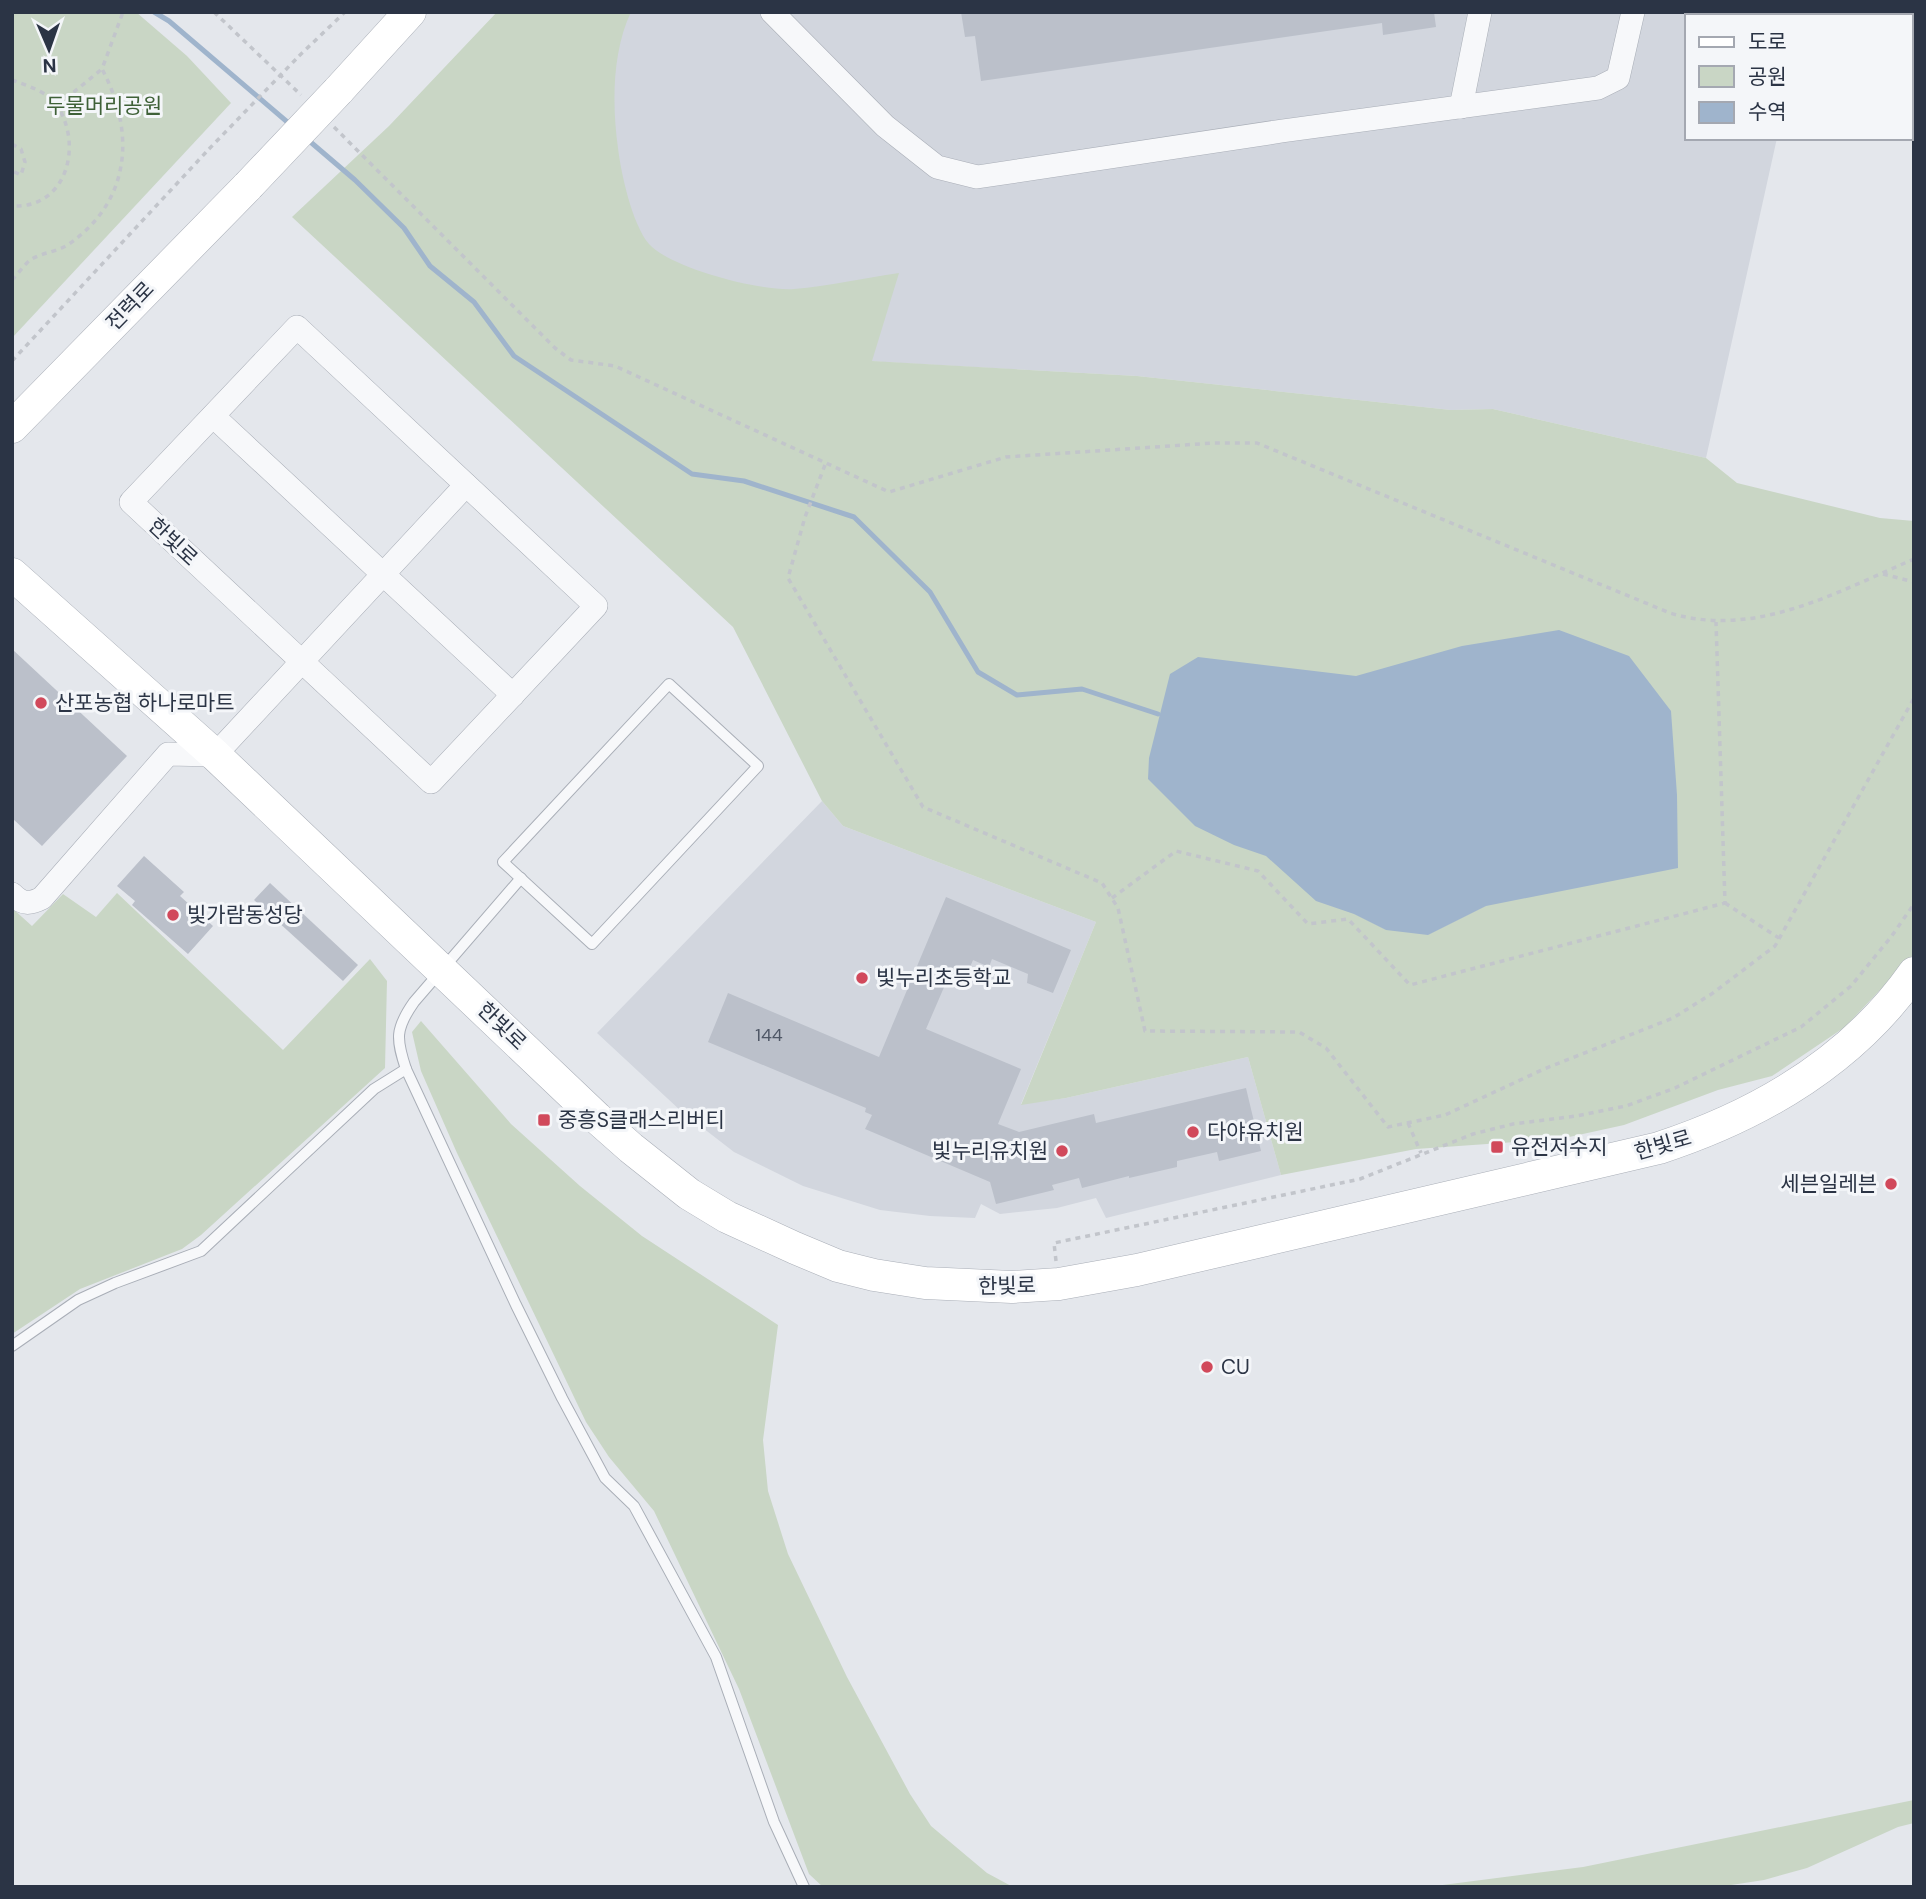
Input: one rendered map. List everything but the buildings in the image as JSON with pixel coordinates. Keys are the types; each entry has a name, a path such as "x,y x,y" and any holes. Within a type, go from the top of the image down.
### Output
{"street":[{"name":"전력로","path":"12,427 248,186 410,12"},
{"path":"772,12 902,139 937,167 977,177 1598,88 1618,78 1633,12"},
{"path":"1461,107 1480,12"},
{"name":"한빛로","path":"297,327 466,485 596,606 431,782 131,502 297,327"},
{"path":"213,416 513,695"},
{"path":"12,894 25,903 42,898 168,754 215,755 466,485"},
{"name":"한빛로","path":"12,574 215,755 631,1148 689,1194 727,1217 827,1261 874,1275 975,1287 1059,1284 1137,1270 1660,1148 1709,1132 1776,1099 1835,1058 1867,1030 1914,973"}],"lane":[{"path":"669,684 758,766 592,944 521,878 503,862 669,684"},
{"path":"521,878 441,968 401,1020 399,1048 406,1069 562,1398 605,1478 634,1506 716,1657 774,1822 804,1887"},
{"path":"12,1346 78,1300 201,1251 374,1090 406,1069"}],"path":[{"path":"214,12 308,101"},
{"path":"12,361 209,149 345,12"},
{"path":"58,105 102,69 123,13"},
{"path":"12,280 30,260 65,246 92,223 111,198 122,168 121,120 113,89 102,69"},
{"path":"12,80 32,87 58,105 65,123 69,160 65,177 54,189 37,202 12,206"},
{"path":"328,121 555,348 571,360 615,366 825,465 889,492 1006,457 1213,443 1257,443 1670,613 1689,619 1716,622 1788,611 1914,559"},
{"path":"12,145 21,149 25,162 21,175 12,171"},
{"path":"825,465 804,517 788,578 923,807 1102,883 1118,908 1145,1031 1299,1032 1326,1048 1388,1127 1445,1115 1544,1069 1673,1018 1757,961 1775,946 1780,938 1914,698"},
{"path":"1881,574 1914,582"},
{"path":"1716,622 1725,903"},
{"path":"1112,898 1176,851 1258,871 1308,924 1348,919 1410,985 1725,903 1780,938"},
{"path":"1059,1284 1054,1243 1360,1178 1472,1134 1513,1124 1626,1106 1675,1088 1801,1027 1851,985 1891,937 1914,904"},
{"path":"1408,1123 1421,1153"}],"shaded area":[{"path":"497,12 1803,12 1685,14 1685,140 1777,140 1706,458 1493,409 1451,410 1137,376 687,351"},
{"name":"빛누리초등학교","path":"822,801 843,826 1096,922 1021,1104 1066,1098 1248,1057 1281,1175 1106,1218 1096,1198 1057,1208 1000,1214 981,1204 975,1218 930,1216 880,1210 803,1186 734,1152 681,1111 597,1033"}],"green space":[{"name":"두물머리공원","path":"12,12 136,12 187,56 231,103 12,338"},
{"path":"497,12 631,12 617,61 614,97 616,131 628,198 637,224 649,244 676,262 696,270 761,287 794,289 899,273 872,361 1137,376 1451,410 1493,409 1706,458 1737,483 1880,518 1914,521 1914,954 1845,1027 1772,1076 1718,1090 1624,1125 1560,1139 1416,1149 1281,1175 1248,1057 1066,1098 1021,1105 1096,922 843,826 822,801 733,627 292,217 389,126"},
{"path":"117,893 283,1050 370,959 387,981 385,1068 201,1235 182,1249 80,1289 12,1334 12,908 32,926 63,894 96,917"},
{"path":"421,1021 511,1124 580,1186 642,1236 778,1325 763,1440 768,1491 788,1554 847,1677 910,1794 931,1826 987,1873 1013,1887 823,1887 809,1874 739,1689 654,1511 609,1457 586,1422 457,1153 421,1071 412,1032"},
{"path":"1914,1800 1914,1823 1898,1827 1807,1868 1764,1880 1718,1887 1427,1887 1583,1867"}],"water":[{"path":"1559,630 1629,656 1671,711 1677,795 1678,868 1486,906 1428,935 1386,930 1354,914 1316,901 1266,856 1234,845 1195,826 1148,779 1149,758 1170,674 1198,657 1356,676 1462,646"}],"waterway":[{"path":"154,12 169,21 292,126"},
{"path":"307,139 355,180 404,228 430,266 474,302 514,356 692,474 744,481 854,517 930,592 978,672 1017,695 1082,689 1158,714"}],"place":[{"name":"산포농협 하나로마트","path":"41,703"},
{"name":"빛가람동성당","path":"173,915"},
{"name":"빛누리초등학교","path":"862,978"},
{"name":"중흥S클래스리버티","path":"544,1120"},
{"name":"다야유치원","path":"1193,1132"},
{"name":"유전저수지","path":"1497,1147"},
{"name":"빛누리유치원","path":"1062,1151"},
{"name":"세븐일레븐","path":"1891,1184"},
{"name":"CU","path":"1207,1367"}]}
